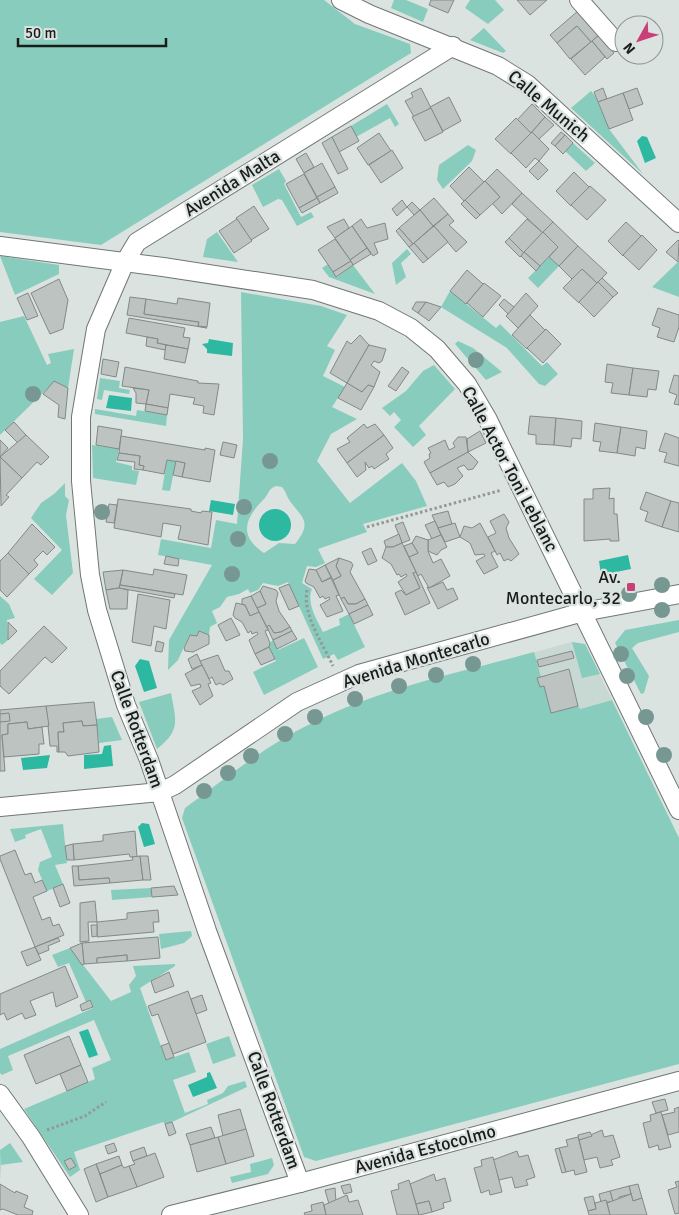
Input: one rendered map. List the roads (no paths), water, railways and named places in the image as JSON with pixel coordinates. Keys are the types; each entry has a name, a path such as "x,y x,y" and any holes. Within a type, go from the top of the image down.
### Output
{"street":[{"name":"Calle Munich","path":"341,0 369,14 453,46 498,66 528,84 679,223"},
{"path":"579,0 614,40"},
{"name":"Avenida Malta","path":"125,262 137,242 453,46"},
{"path":"0,246 125,262"},
{"name":"Calle Actor Toni Leblanc","path":"125,262 313,290 379,311 411,328 437,349 467,384 522,487 679,810"},
{"name":"Calle Rotterdam","path":"125,262 96,329 81,417 81,481 84,535 96,610 126,705 160,792 207,931 300,1183"},
{"name":"Avenida Montecarlo","path":"0,807 160,792 175,785 297,702 342,682 380,668 583,612 679,594"},
{"name":"Avenida Estocolmo","path":"171,1215 300,1183 679,1081"},
{"path":"0,1094 30,1137 79,1215"}],"place":[{"name":"Av. Montecarlo, 32","path":"631,587"}]}
